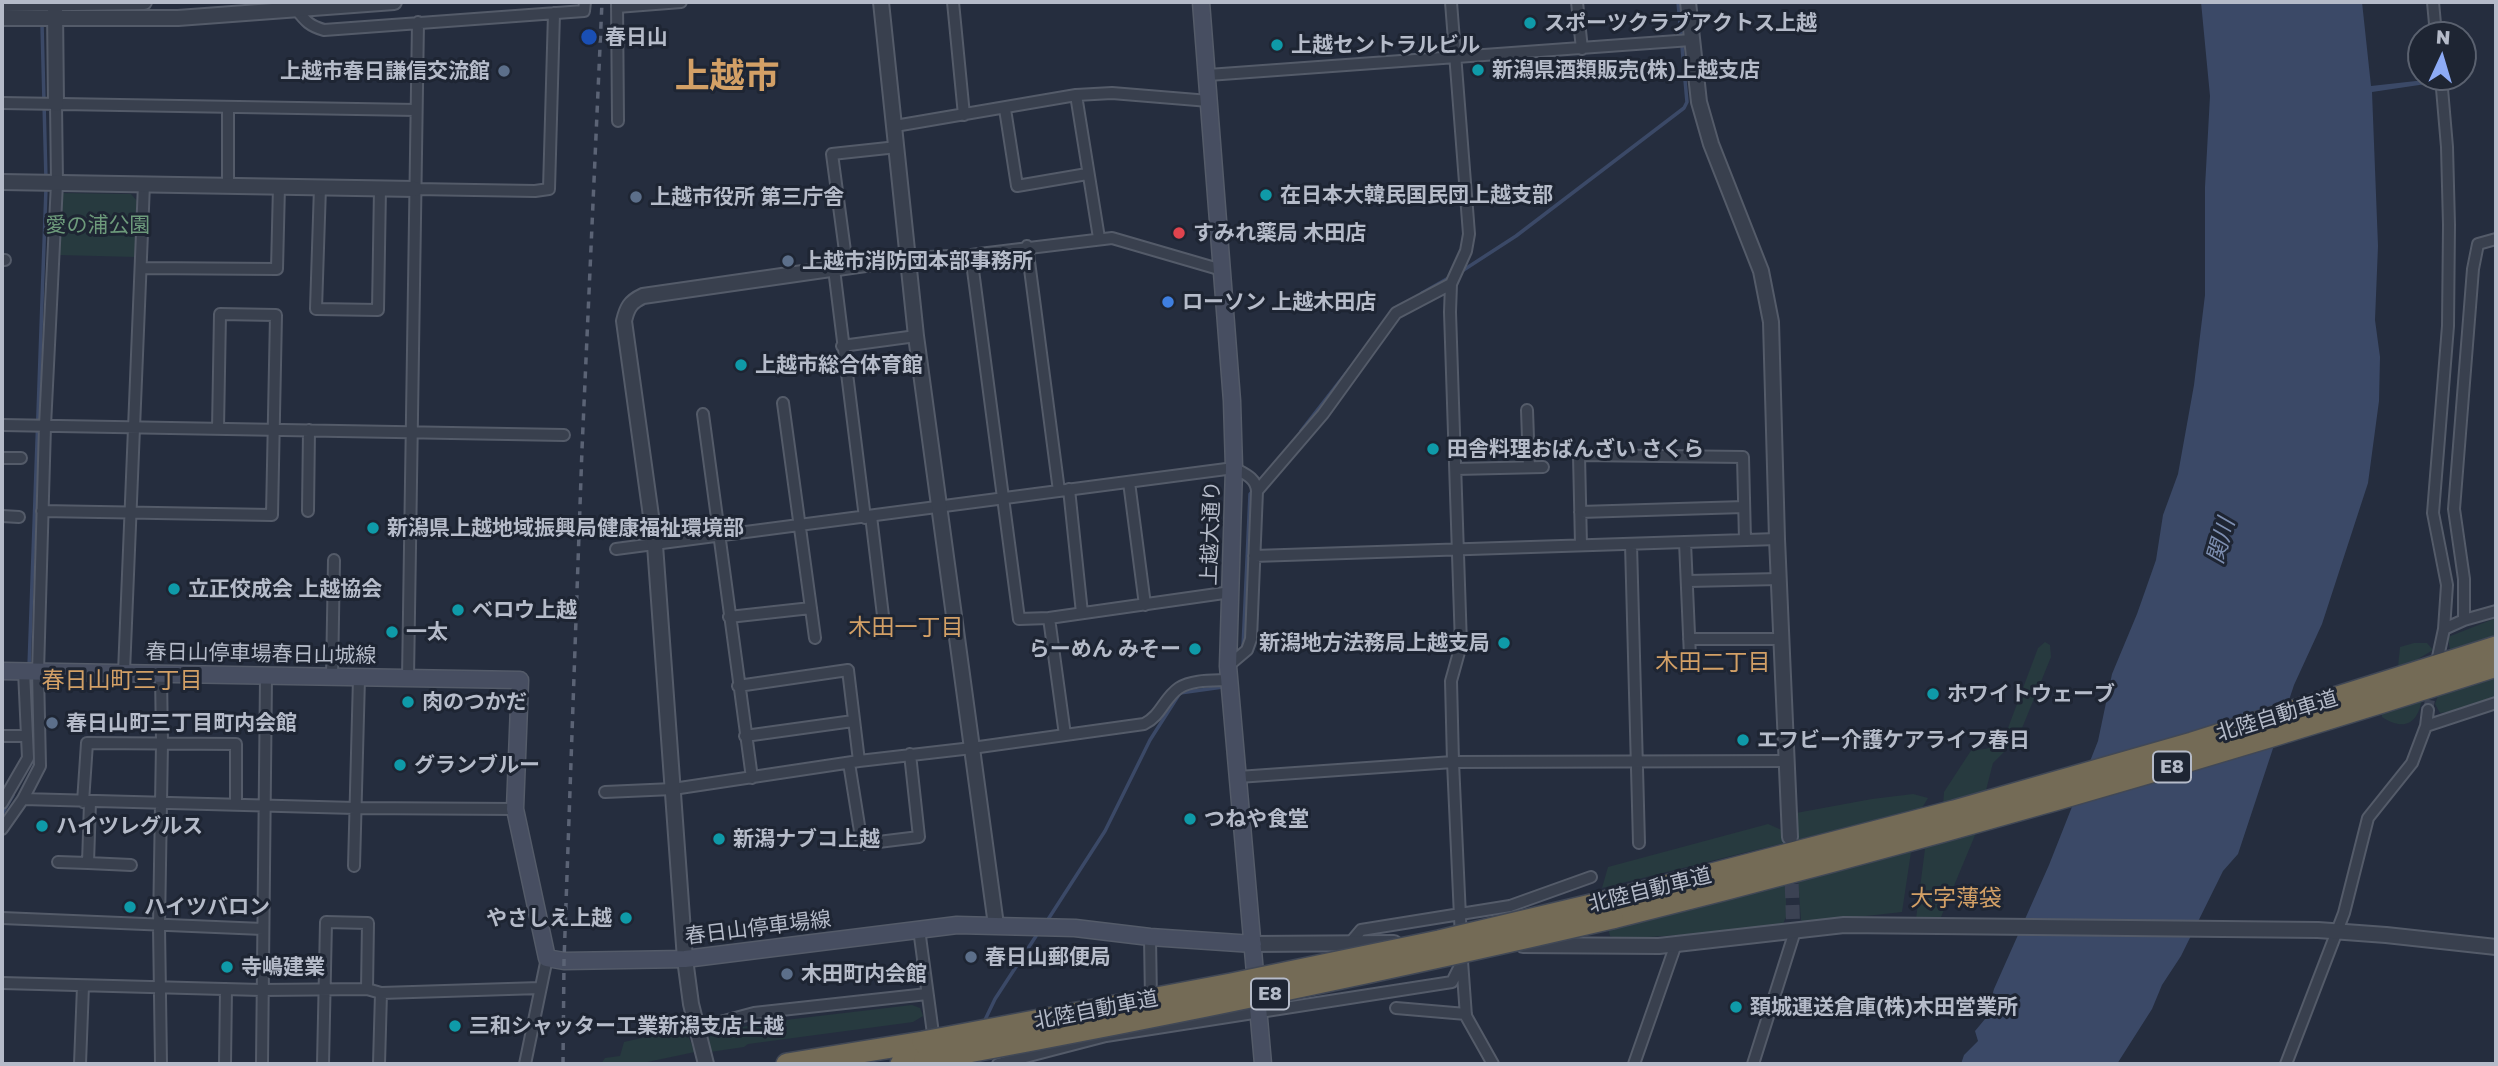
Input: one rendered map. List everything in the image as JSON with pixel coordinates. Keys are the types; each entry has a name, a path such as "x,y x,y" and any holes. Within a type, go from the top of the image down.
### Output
{"highway":[{"name":"北陸自動車道","path":"787,1064 928,1055 1231,1002 1443,957 2192,743 2496,647"},
{"name":"北陸自動車道","path":"1610,909 1943,832 2194,760 2496,666"},
{"name":"北陸自動車道","path":"901,1064 928,1055"}],"main road":[{"name":"上越大通り","path":"1201,2 1232,401 1234,467 1229,673 1264,1064"},
{"name":"春日山停車場春日山城線","path":"2,671 520,680 516,808"},
{"path":"516,808 547,958"},
{"name":"春日山停車場線","path":"547,958 564,961 685,959 957,925 1075,928 1150,937 1253,944"}],"street":[{"path":"2,18 55,8 144,2"},
{"path":"2,4 178,18 394,2"},
{"path":"297,10 313,27 324,30 584,11 585,2"},
{"path":"618,121 617,4 681,2"},
{"path":"881,2 916,336 996,925"},
{"path":"953,2 964,116"},
{"path":"1451,2 1469,234 1466,251 1451,284 1450,312 1461,645 1451,681 1452,762 1466,1014 1493,1064"},
{"path":"1577,2 1582,49"},
{"path":"1688,2 1699,102 1711,144 1768,297 1790,838"},
{"path":"2433,2 2435,21"},
{"path":"3,797 28,758 27,736 43,511 57,183 55,8"},
{"path":"2,182 535,191 549,189 554,13"},
{"path":"408,679 418,22"},
{"path":"1208,75 1691,40"},
{"path":"2438,657 2444,629 2447,585 2433,513 2448,326 2447,147 2442,91"},
{"path":"895,127 1076,95 1112,93 1209,101"},
{"path":"1076,95 1098,238"},
{"path":"2,103 416,110"},
{"path":"228,107 229,186"},
{"path":"1005,109 1017,186 1087,174"},
{"path":"884,624 842,346 840,267 832,154 897,147"},
{"path":"124,672 144,184"},
{"path":"142,268 277,269 279,186"},
{"path":"320,187 316,309 378,310 380,188"},
{"path":"706,1064 691,1004 685,959 655,545 624,321 629,304 643,296 840,267 907,258 971,255 1098,238 1135,243 1222,270"},
{"path":"2464,620 2464,579 2455,509 2473,269 2478,244 2496,239"},
{"path":"1027,246 1039,353 1064,490 1082,613"},
{"path":"971,255 1019,619 1049,618 1231,592"},
{"path":"1257,491 1323,414 1396,313 1451,284"},
{"path":"43,511 272,514 276,315 219,313 218,429"},
{"path":"842,346 916,336"},
{"path":"783,403 815,638"},
{"path":"1527,411 1529,467"},
{"path":"703,414 752,778"},
{"path":"2,425 564,435"},
{"path":"308,511 309,430"},
{"path":"1581,545 1579,456 1743,457 1745,540"},
{"path":"2,458 22,458"},
{"path":"605,792 673,789 910,754 1144,724 1154,719 1179,688 1229,673 1247,650 1251,639 1257,483 1234,467 616,549"},
{"path":"1456,469 1543,467"},
{"path":"1129,482 1145,605"},
{"path":"1580,512 1744,508"},
{"path":"2,516 19,517"},
{"path":"1254,556 1777,538"},
{"path":"1685,542 1690,657"},
{"path":"1631,544 1639,843"},
{"path":"332,677 334,560"},
{"path":"1688,580 1779,579"},
{"path":"729,617 811,608"},
{"path":"2444,629 2496,611"},
{"path":"1049,618 1065,735"},
{"path":"1689,639 1783,639"},
{"path":"738,686 848,670 862,844 919,837 910,754"},
{"path":"2,829 23,799 40,766 31,672"},
{"path":"160,674 161,1064"},
{"path":"262,1064 266,677"},
{"path":"354,866 359,678"},
{"path":"2426,726 2496,703"},
{"path":"2286,1064 2337,932 2368,818 2413,763 2426,726 2428,710"},
{"path":"745,736 853,722"},
{"path":"2,736 27,736"},
{"path":"88,863 87,743 236,744 236,804"},
{"path":"1238,777 1452,762 1787,761"},
{"path":"23,799 355,808 516,808"},
{"path":"58,862 131,864"},
{"path":"1350,943 1361,930 1510,906 1591,877"},
{"path":"2,918 263,929"},
{"path":"323,1064 326,922 368,923 367,989"},
{"path":"1253,944 1461,943 1614,946 1676,944 1794,926 1844,925 2318,930 2496,947"},
{"path":"1753,1064 1794,926"},
{"path":"919,929 927,994 928,1055"},
{"path":"1150,937 1151,1029"},
{"path":"1634,1064 1676,944"},
{"path":"525,1064 547,958"},
{"path":"999,1064 1106,1036 1451,982 1462,961"},
{"path":"2,983 261,990 367,989 381,993 540,988"},
{"path":"80,1064 83,986"},
{"path":"225,1064 226,989"},
{"path":"379,1064 381,993"},
{"path":"698,1028 754,1013 927,994"},
{"path":"1396,1008 1466,1014"}],"green space":[{"name":"愛の浦公園","path":"60,193 131,194 137,201 136,257 58,255"},
{"path":"2496,618 2496,635 2450,650 2448,637"},
{"path":"2045,642 2050,645 2051,657 2018,738 1993,763 1984,798 1943,807 1944,792 1972,749 1990,747 2005,736 2038,648"},
{"path":"2427,643 2433,650 2413,662 2398,666 2400,647"},
{"path":"2496,675 2496,696 2454,711 2440,713 2435,704 2439,693"},
{"path":"2422,697 2418,713 2410,722 2398,724 2382,717 2382,711"},
{"path":"1913,794 1928,798 1922,808 1797,840 1796,813"},
{"path":"1768,824 1784,831 1784,843 1602,888 1608,867"},
{"path":"1978,828 1941,917 1916,919 1926,841"},
{"path":"1911,852 1902,912 1804,923 1801,920 1798,879 1858,862"},
{"path":"1786,881 1786,917 1782,926 1618,939 1610,936 1607,925"},
{"path":"912,1005 920,1008 923,1016 913,1022 748,1044 744,1047 710,1052 709,1038 712,1034 760,1023"},
{"path":"686,1031 695,1052 638,1064 601,1064 605,1058 620,1056 624,1042 668,1032"}],"water":[{"name":"関川","path":"2201,2 2362,2 2371,86 2407,82 2407,87 2372,92 2378,246 2375,320 2380,357 2379,401 2368,483 2322,624 2294,685 2238,854 2223,871 2152,1009 2117,1064 1961,1064 1964,1055 1978,1041 1975,1031 1985,1019 1994,989 2049,865 2098,741 2112,674 2156,560 2163,515 2178,474 2194,385 2205,295 2205,187 2210,96"}],"waterway":[{"path":"1462,271 1516,236 1684,108 1687,102 1678,2"},
{"path":"42,24 46,180"},
{"path":"29,667 46,188"},
{"path":"1422,293 1452,276"},
{"path":"1301,431 1350,368"},
{"path":"1243,647 1250,494 1254,489"},
{"path":"30,678 31,712"},
{"path":"1047,921 1105,831 1150,740 1180,693 1225,685"},
{"path":"2,814 13,795"},
{"path":"984,1022 995,999 1038,933"}],"tunnel":[{"path":"2428,710 2433,684"},
{"path":"1791,863 1793,922"}],"railway":[{"path":"563,1064 564,961 582,449 602,2"}],"place":[{"name":"スポーツクラブアクトス上越","path":"1530,23"},
{"name":"春日山","path":"589,37"},
{"name":"上越セントラルビル","path":"1277,45"},
{"name":"新潟県酒類販売(株)上越支店","path":"1478,70"},
{"name":"上越市春日謙信交流館","path":"504,71"},
{"name":"在日本大韓民国民団上越支部","path":"1266,195"},
{"name":"上越市役所 第三庁舎","path":"636,197"},
{"name":"すみれ薬局 木田店","path":"1179,233"},
{"name":"上越市消防団本部事務所","path":"788,261"},
{"name":"ローソン 上越木田店","path":"1168,302"},
{"name":"上越市総合体育館","path":"741,365"},
{"name":"田舎料理おばんざい さくら","path":"1433,449"},
{"name":"新潟県上越地域振興局健康福祉環境部","path":"373,528"},
{"name":"立正佼成会 上越協会","path":"174,589"},
{"name":"ベロウ上越","path":"458,610"},
{"name":"一太","path":"392,632"},
{"name":"新潟地方法務局上越支局","path":"1504,643"},
{"name":"らーめん みそー","path":"1195,649"},
{"name":"ホワイトウェーブ","path":"1933,694"},
{"name":"肉のつかだ","path":"408,702"},
{"name":"春日山町三丁目町内会館","path":"52,723"},
{"name":"エフビー介護ケアライフ春日","path":"1743,740"},
{"name":"グランブルー","path":"400,765"},
{"name":"つねや食堂","path":"1190,819"},
{"name":"ハイツレグルス","path":"42,826"},
{"name":"新潟ナブコ上越","path":"719,839"},
{"name":"ハイツバロン","path":"130,907"},
{"name":"やさしえ上越","path":"626,918"},
{"name":"春日山郵便局","path":"971,957"},
{"name":"寺嶋建業","path":"227,967"},
{"name":"木田町内会館","path":"787,974"},
{"name":"頚城運送倉庫(株)木田営業所","path":"1736,1007"},
{"name":"三和シャッター工業新潟支店上越","path":"455,1026"}],"district":[{"name":"上越市","path":"727,77"},
{"name":"木田一丁目","path":"906,628"},
{"name":"木田二丁目","path":"1713,663"},
{"name":"春日山町三丁目","path":"122,681"},
{"name":"大字薄袋","path":"1956,899"}]}
